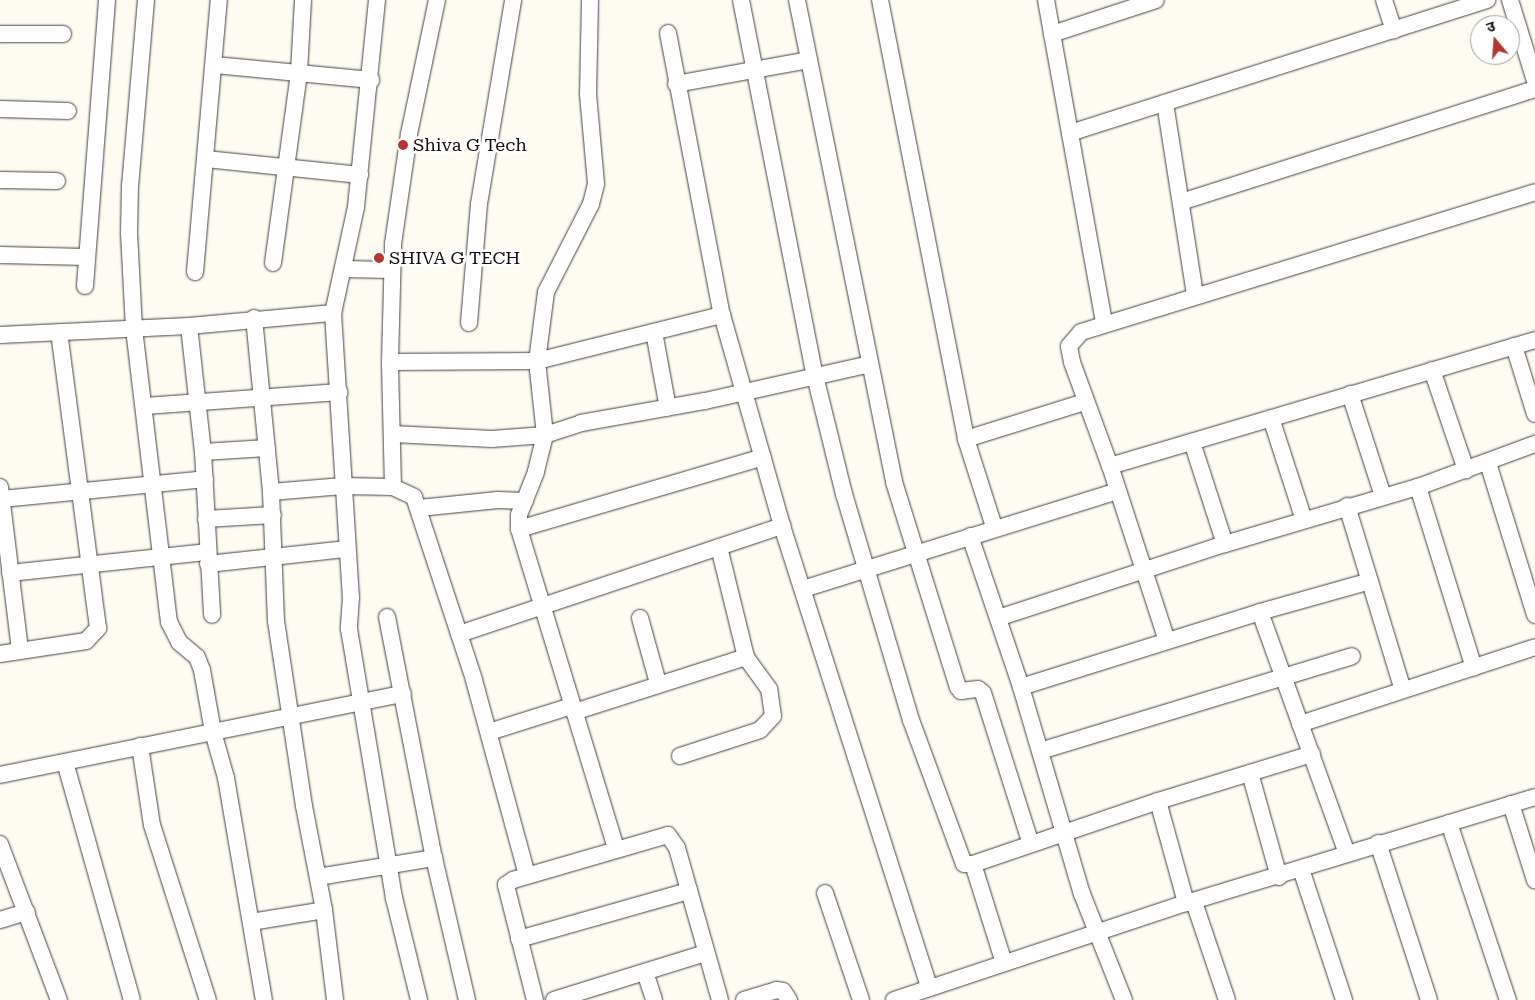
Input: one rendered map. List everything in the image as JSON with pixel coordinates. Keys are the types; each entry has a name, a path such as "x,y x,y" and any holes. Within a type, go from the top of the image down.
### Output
{"street":[{"path":"85,286 107,0"},
{"path":"146,0 130,185 134,329 145,406 170,622 179,642 197,657 213,732 226,778 251,922 261,999"},
{"path":"195,272 215,65 219,0"},
{"path":"273,262 299,72 303,0"},
{"path":"377,0 371,80 360,175 344,270 336,292 334,313 351,597 349,629 363,702 388,866 419,1000"},
{"path":"393,487 390,362 391,270 399,193 437,0"},
{"path":"469,323 479,204 513,0"},
{"path":"590,0 588,94 596,184 591,204 546,292 537,361 545,436 525,501 519,529 616,849"},
{"path":"741,0 815,376 866,570 928,772 962,861 967,865 973,864 1158,801 1312,754"},
{"path":"797,0 894,482 958,687 962,691 978,689 983,693 1031,844"},
{"path":"880,0 966,439 994,527"},
{"path":"1046,0 1104,323"},
{"path":"1052,34 1156,0"},
{"path":"1384,0 1394,30"},
{"path":"1070,134 1487,0"},
{"path":"1510,0 1535,81"},
{"path":"668,33 676,84 722,315 782,526 929,988"},
{"path":"0,34 63,34"},
{"path":"676,84 809,60"},
{"path":"215,65 371,80"},
{"path":"1181,202 1535,89"},
{"path":"1165,103 1196,295"},
{"path":"0,109 68,111"},
{"path":"206,159 360,175"},
{"path":"0,180 57,181"},
{"path":"1167,641 1110,466 1086,402 1069,346 1081,332 1104,323 1535,192"},
{"path":"0,255 87,257"},
{"path":"344,270 391,270"},
{"path":"0,335 190,326 254,318 334,313"},
{"path":"390,362 537,361 722,315"},
{"path":"254,318 273,515 276,621 290,717 324,910 336,1000"},
{"path":"190,326 203,452 212,615"},
{"path":"654,332 668,408"},
{"path":"0,654 86,640 96,634 98,628 59,333"},
{"path":"1110,466 1535,340"},
{"path":"1514,346 1535,414"},
{"path":"392,434 492,439 545,436 581,423 668,408 870,364"},
{"path":"1432,370 1466,470"},
{"path":"145,406 339,392"},
{"path":"1350,394 1383,496"},
{"path":"966,439 1086,402"},
{"path":"1271,418 1304,520"},
{"path":"1192,442 1226,544"},
{"path":"998,618 1347,506 1418,487 1488,463 1535,444"},
{"path":"203,452 267,448"},
{"path":"519,529 763,457"},
{"path":"1488,463 1535,615"},
{"path":"20,651 2,523 1,493 80,492 154,482 205,480"},
{"path":"271,492 343,486 393,487 414,497 489,732 527,876"},
{"path":"1418,487 1474,668"},
{"path":"803,588 866,570 994,527 1118,491"},
{"path":"419,508 471,502 525,501"},
{"path":"1347,506 1403,690"},
{"path":"206,519 273,515"},
{"path":"459,634 782,526"},
{"path":"970,536 1022,687 1082,894 1100,932 1124,1000"},
{"path":"680,756 760,730 769,724 773,702 769,689 746,657 719,547"},
{"path":"10,573 163,556 208,558 274,556 347,549"},
{"path":"1022,687 1260,612 1370,581"},
{"path":"1260,612 1347,853"},
{"path":"387,617 434,858 466,1000"},
{"path":"640,618 658,683"},
{"path":"1300,724 1535,647"},
{"path":"1040,751 1352,656"},
{"path":"489,732 746,657"},
{"path":"0,774 403,694"},
{"path":"140,746 154,833 208,1000"},
{"path":"65,762 132,1000"},
{"path":"1250,773 1279,877"},
{"path":"894,1000 913,997 929,988 1190,902 1279,877 1378,843 1535,797"},
{"path":"1158,801 1190,902 1227,1000"},
{"path":"1510,804 1535,880"},
{"path":"1449,823 1508,1000"},
{"path":"535,1000 506,885 527,876 668,835 677,848 720,1000"},
{"path":"1378,843 1429,1000"},
{"path":"0,844 59,1000"},
{"path":"318,877 434,858"},
{"path":"973,864 1004,963"},
{"path":"1301,869 1344,1000"},
{"path":"519,939 689,891"},
{"path":"826,893 861,1000"},
{"path":"251,922 324,910"},
{"path":"0,920 27,912"},
{"path":"554,1000 706,953"},
{"path":"645,972 654,1000"},
{"path":"744,1000 776,990 783,991 789,1000"}],"place":[{"name":"Shiva G Tech","path":"403,145"},
{"name":"SHIVA G TECH","path":"379,258"}]}
